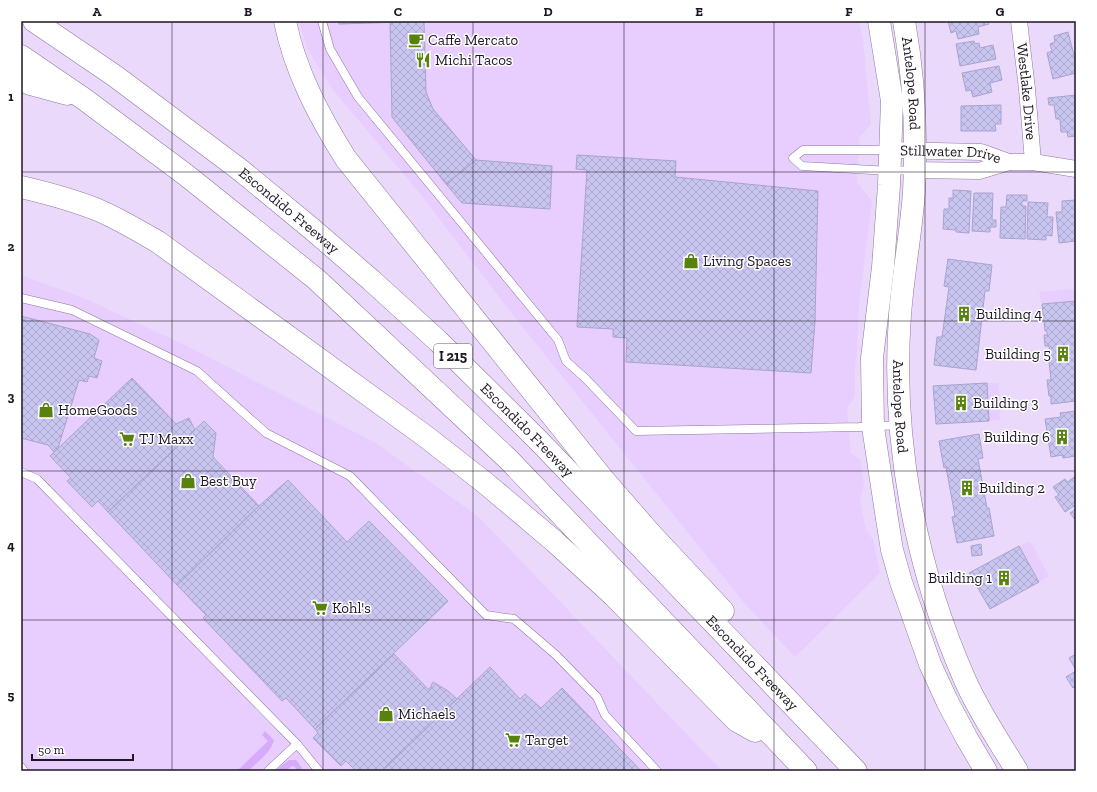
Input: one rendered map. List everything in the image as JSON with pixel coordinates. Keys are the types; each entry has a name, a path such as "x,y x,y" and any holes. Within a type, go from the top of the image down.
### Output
{"main road":[{"name":"Escondido Freeway","path":"34,21 115,76 239,169 312,229 438,341 539,441 856,771"},
{"path":"285,21 293,52 314,102 327,129 346,159 533,394 608,485 650,533 811,704 827,741"},
{"name":"Antelope Road","path":"878,21 892,101 883,267 872,358 873,427 892,550 901,582 930,664 946,701 986,771"},
{"name":"Antelope Road","path":"904,21 909,48 915,132 915,160 913,202 900,315 899,351 902,448 919,547 951,647 966,682 988,725 1017,771"},
{"name":"I 215","path":"21,56 84,99 186,175 316,279 508,460 806,771"},
{"path":"21,79 30,84 84,99"},
{"path":"21,187 67,199 98,210 158,242 419,432 484,482 554,541 614,596 738,721 784,748"}],"street":[{"name":"Westlake Drive","path":"1018,21 1027,89 1033,162"},
{"name":"Stillwater Drive","path":"890,160 915,160 980,152 1009,162 1033,162 1076,169"}],"lane":[{"path":"322,21 330,49 358,97 558,340 566,361 585,378 636,431 873,427 901,425"},
{"path":"803,150 890,160 802,166 793,158 803,150"},
{"path":"21,298 72,310 197,371 266,433 350,476 486,615 514,619 556,655 597,697 605,715 657,771"},
{"path":"21,472 37,479 297,744 319,771"},
{"path":"268,771 297,744"},
{"path":"21,767 24,771"}],"shaded area":[{"path":"299,21 859,21 863,41 871,124 859,138 857,182 872,201 859,305 855,368 855,397 847,407 851,453 860,460 864,485 860,501 866,530 873,540 880,573 795,657 746,605 513,315 422,196 333,90 307,48"},
{"path":"21,275 86,299 187,346 376,443 479,517 722,771 21,771"},
{"path":"1076,289 1076,301 1042,304 1039,292"},
{"path":"987,383 999,383 1000,420 989,421"},
{"path":"1030,541 1049,576 1039,582 1019,546"},
{"path":"265,731 274,740 270,749 248,771 237,771 268,741 262,735"},
{"path":"289,760 296,760 302,768 297,771 295,767 292,766 286,771 275,771"}],"building":[{"path":"339,21 435,21 339,24"},
{"path":"424,21 426,92 433,109 476,160 446,184 392,117 390,22"},
{"path":"948,21 988,21 989,24 978,27 979,34 958,39 956,31 951,33"},
{"path":"1068,32 1076,63 1076,73 1053,79 1047,53 1052,51 1050,44 1055,42 1054,36"},
{"path":"974,41 975,44 979,43 980,48 993,45 996,59 960,66 956,44"},
{"path":"999,66 1002,80 990,83 992,92 973,97 971,90 966,91 962,73"},
{"path":"1076,95 1076,136 1068,137 1067,132 1061,132 1060,119 1056,119 1054,105 1049,105 1048,98"},
{"path":"1001,105 1001,124 995,124 996,131 961,131 961,106"},
{"path":"577,155 676,161 675,177 818,191 815,321 811,373 626,362 627,338 613,337 613,329 577,327 587,170 576,169"},
{"path":"476,160 552,166 550,209 462,203 446,184"},
{"path":"953,190 971,191 969,233 943,229 944,209 949,209 949,198 953,198"},
{"path":"974,193 993,193 992,220 996,220 996,227 990,227 990,232 972,231"},
{"path":"1007,195 1027,195 1027,201 1022,201 1022,206 1026,206 1025,239 1000,238 1001,207 1006,207"},
{"path":"1076,200 1076,241 1059,243 1056,212 1062,212 1062,201"},
{"path":"1028,202 1048,203 1047,217 1053,217 1052,236 1046,235 1046,240 1027,239"},
{"name":"Building 4","path":"948,259 992,265 989,291 985,291 976,370 934,365 937,337 942,337 949,287 944,286"},
{"name":"Building 5","path":"1076,301 1076,401 1051,404 1051,396 1049,396 1047,380 1051,380 1049,362 1051,361 1049,346 1045,346 1044,335 1047,335 1047,331 1045,331 1042,304"},
{"name":"HomeGoods","path":"21,316 90,334 99,340 94,358 102,361 97,378 89,376 87,382 79,380 58,448 54,452 48,445 21,438"},
{"name":"TJ Maxx","path":"132,378 176,424 189,418 195,430 108,512 98,501 92,507 67,481 71,478 50,456"},
{"name":"Building 3","path":"987,383 989,421 936,424 933,386"},
{"name":"Building 6","path":"1076,411 1076,456 1063,458 1062,455 1051,457 1045,419 1061,417 1060,413"},
{"name":"Best Buy","path":"204,421 216,433 213,457 259,506 177,585 108,512"},
{"name":"Building 2","path":"979,434 983,458 978,459 994,536 957,543 952,517 955,516 946,467 944,468 939,441"},
{"path":"1076,476 1076,509 1074,506 1065,512 1055,497 1059,495 1053,487 1065,479 1067,482"},
{"name":"Kohl's","path":"288,480 347,542 369,521 448,601 315,729 286,698 282,701 203,618 206,615 177,585"},
{"path":"1076,509 1076,521 1070,513"},
{"path":"981,544 982,555 972,556 971,546"},
{"name":"Building 1","path":"1019,546 1039,582 990,609 969,573"},
{"name":"Michaels","path":"394,654 429,690 433,682 448,691 457,699 382,771 356,771 346,761 341,766 313,738 318,733 315,729"},
{"path":"1076,654 1076,670 1069,658"},
{"name":"Target","path":"490,667 520,699 525,694 541,708 562,688 641,771 382,771"},
{"path":"1076,671 1076,686 1073,688 1066,677"}],"place":[{"name":"Caffe Mercato","path":"416,40"},
{"name":"Michi Tacos","path":"423,60"},
{"name":"Living Spaces","path":"691,261"},
{"name":"Building 4","path":"964,314"},
{"name":"Building 5","path":"1063,354"},
{"name":"Building 3","path":"961,403"},
{"name":"HomeGoods","path":"46,410"},
{"name":"Building 6","path":"1062,437"},
{"name":"TJ Maxx","path":"127,439"},
{"name":"Best Buy","path":"188,481"},
{"name":"Building 2","path":"967,488"},
{"name":"Building 1","path":"1004,578"},
{"name":"Kohl's","path":"320,608"},
{"name":"Michaels","path":"386,714"},
{"name":"Target","path":"513,740"}]}
